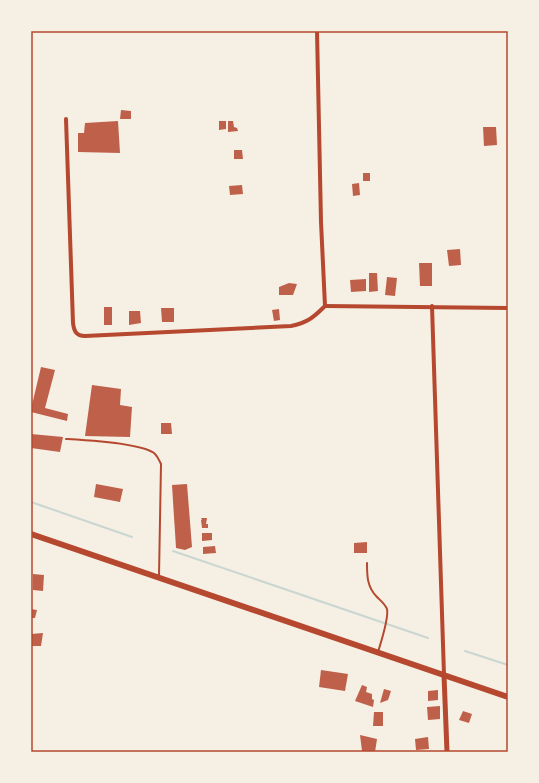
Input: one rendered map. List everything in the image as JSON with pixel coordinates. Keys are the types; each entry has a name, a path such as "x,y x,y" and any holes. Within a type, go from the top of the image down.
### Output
{"main road":[{"path":"31,534 508,697"}],"street":[{"path":"66,119 73,323 75,332 78,335 85,336 291,326 300,324 308,321 318,314 325,306 321,222 317,31"},
{"path":"325,306 508,308"},
{"path":"432,306 446,752"}],"lane":[{"path":"66,439 122,444 147,449 154,453 158,458 161,464 158,577"},
{"path":"367,563 367,578 371,590 387,608 385,627 378,652"}],"building":[{"path":"121,110 131,111 131,119 120,119"},
{"path":"118,121 120,153 78,152 78,133 84,133 85,123"},
{"path":"219,121 226,121 226,129 219,130"},
{"path":"228,121 233,121 234,127 237,128 238,131 228,132"},
{"path":"483,127 496,127 497,145 484,146"},
{"path":"234,150 242,150 243,159 234,159"},
{"path":"363,173 370,173 370,181 363,181"},
{"path":"359,183 360,195 353,196 352,184"},
{"path":"242,185 243,194 230,195 229,186"},
{"path":"460,249 461,265 449,266 447,250"},
{"path":"419,263 432,263 432,286 420,286"},
{"path":"369,273 377,273 378,291 369,292"},
{"path":"387,277 397,278 395,296 385,295"},
{"path":"366,279 366,291 351,292 350,280"},
{"path":"289,283 297,284 293,295 279,295 279,287"},
{"path":"104,307 112,307 112,325 104,325"},
{"path":"161,308 174,308 174,322 162,322"},
{"path":"279,309 280,320 274,321 272,310"},
{"path":"129,311 140,311 141,323 129,325"},
{"path":"41,367 55,370 45,408 68,414 67,421 31,412"},
{"path":"92,385 121,389 120,405 132,407 130,437 85,436"},
{"path":"161,423 171,423 172,434 161,434"},
{"path":"31,434 63,437 60,452 31,448"},
{"path":"96,484 123,489 120,502 94,497"},
{"path":"187,484 192,547 185,550 176,548 172,485"},
{"path":"201,518 207,518 206,524 208,524 208,528 202,528"},
{"path":"202,533 212,533 212,540 202,541"},
{"path":"367,542 367,553 354,553 354,543"},
{"path":"215,546 216,553 203,554 203,547"},
{"path":"33,574 44,575 43,591 33,590"},
{"path":"31,609 37,610 35,618 31,618"},
{"path":"43,633 41,646 31,646 31,634"},
{"path":"321,670 348,674 345,691 319,687"},
{"path":"362,685 367,687 366,692 372,694 372,699 374,700 373,707 355,701"},
{"path":"384,689 391,691 388,700 380,703"},
{"path":"438,690 438,700 428,701 428,691"},
{"path":"440,706 440,719 428,720 427,707"},
{"path":"463,711 472,714 469,723 459,720"},
{"path":"374,712 383,712 383,726 373,726"},
{"path":"360,735 377,739 375,752 362,751"},
{"path":"428,737 429,749 416,750 415,739"}],"waterway":[{"path":"31,502 132,537"},
{"path":"173,551 428,638"},
{"path":"465,651 508,665"}]}
